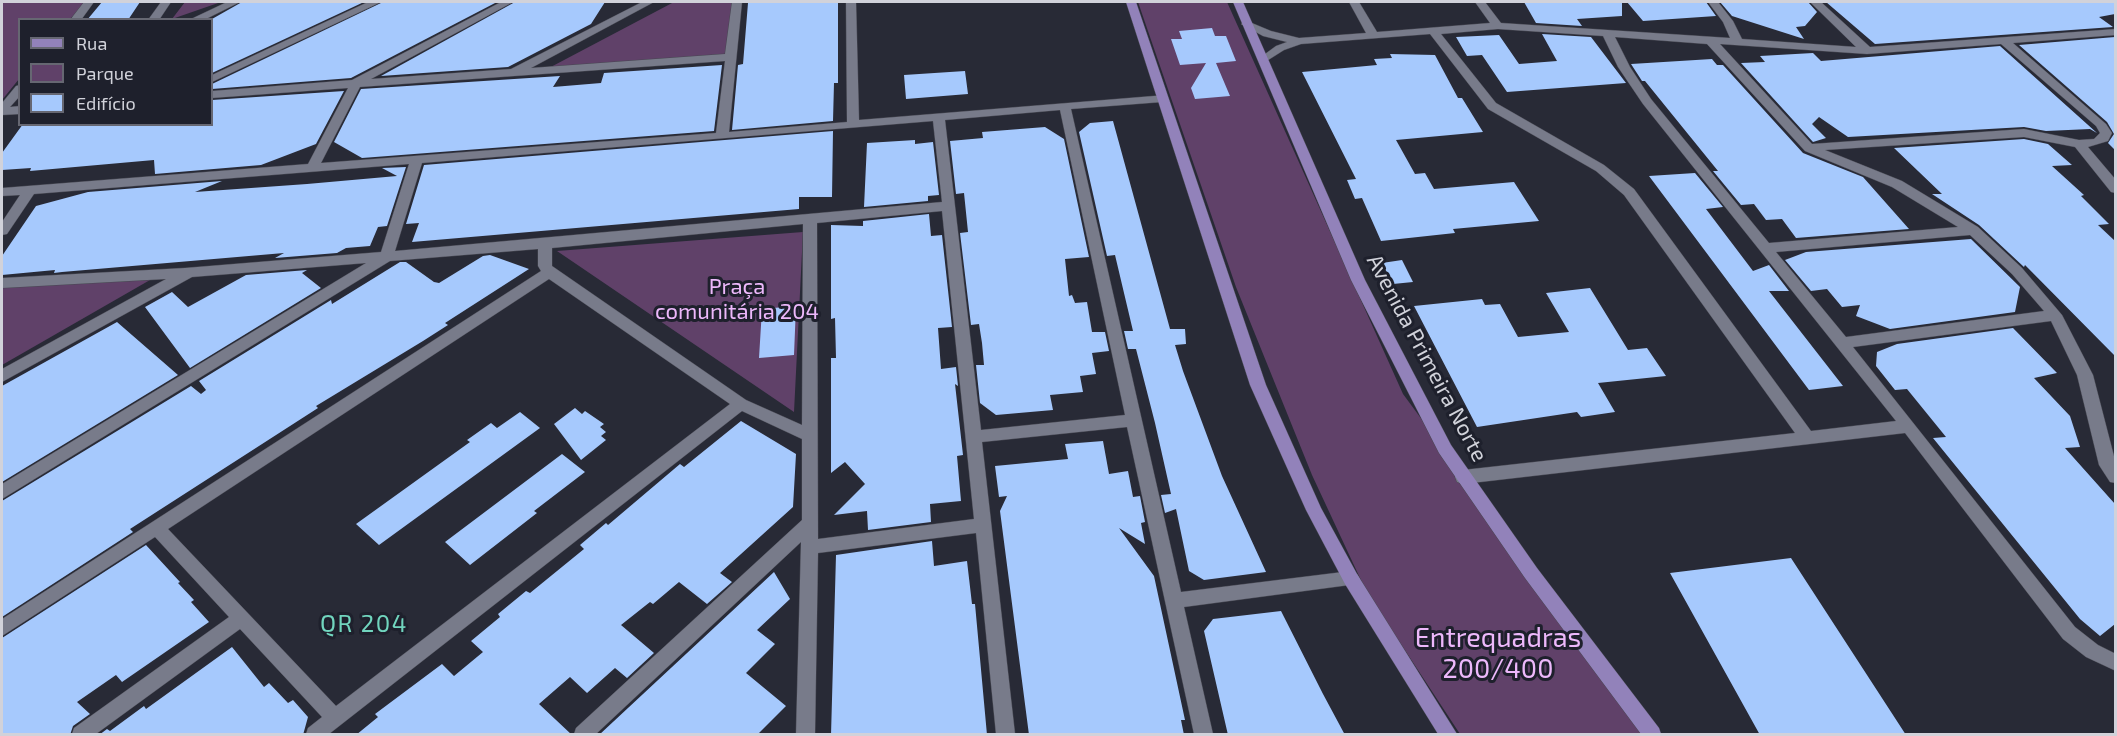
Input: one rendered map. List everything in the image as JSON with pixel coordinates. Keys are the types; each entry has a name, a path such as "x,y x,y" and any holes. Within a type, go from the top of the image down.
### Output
{"main road":[{"path":"1131,2 1258,385 1314,510 1351,579 1448,735"},
{"name":"Avenida Primeira Norte","path":"1238,2 1358,280 1424,410 1463,477 1652,735"}],"street":[{"path":"77,18 89,2"},
{"path":"154,18 166,2"},
{"path":"199,18 235,2"},
{"path":"213,79 376,2"},
{"path":"312,168 357,82 508,2"},
{"path":"510,74 649,2"},
{"path":"722,136 737,2"},
{"path":"851,2 853,125"},
{"path":"1354,2 1373,35"},
{"path":"1480,2 1498,26"},
{"path":"1713,2 1728,21 1738,43"},
{"path":"1815,2 1867,51"},
{"path":"1247,24 1267,34 1299,40 1498,26 1867,51 2115,32"},
{"path":"1433,31 1492,106 1600,168 1629,192 1806,436"},
{"path":"1608,35 1624,67 1647,101 1768,248 2069,633 2092,651 2115,663"},
{"path":"1264,59 1280,48 1299,40"},
{"path":"1711,41 1809,148 1897,184 1973,230 2017,270 2055,315 2085,375 2108,441 2107,465 2115,477"},
{"path":"1809,148 2024,132 2079,144 2097,142 2104,138 2106,133 2100,124 2004,41"},
{"path":"213,94 731,57"},
{"path":"2,111 18,91"},
{"path":"2,192 939,119 1162,99"},
{"path":"1065,108 1203,735"},
{"path":"2,111 18,110"},
{"path":"939,119 1006,735"},
{"path":"2079,144 2115,189"},
{"path":"2,492 386,257 417,160"},
{"path":"2,231 30,190"},
{"path":"2,283 386,257 947,206"},
{"path":"806,735 810,547 810,218"},
{"path":"1768,248 1973,230"},
{"path":"545,244 545,266 549,272 741,404 810,436"},
{"path":"2,376 189,272"},
{"path":"2,627 549,272"},
{"path":"1841,343 2055,315"},
{"path":"315,735 741,404"},
{"path":"972,437 1132,420"},
{"path":"1463,477 1909,426"},
{"path":"583,735 809,524"},
{"path":"810,547 982,525"},
{"path":"156,527 335,718"},
{"path":"1173,601 1351,579"},
{"path":"81,735 242,618"}],"green space":[{"path":"2,2 86,2 71,18 18,18 18,80 2,100"},
{"path":"185,2 221,2 175,18 173,18"},
{"path":"674,2 736,2 727,56 547,69"},
{"name":"Entrequadras 200/400","path":"1138,2 1227,2 1403,394 1654,734 1460,734 1366,591 1312,475 1236,287"},
{"name":"Praça comunitária 204","path":"803,232 794,412 557,251"},
{"path":"150,280 2,365 2,287"}],"building":[{"path":"102,2 140,2 129,18 89,18"},
{"path":"242,2 364,2 213,73 213,18"},
{"path":"383,2 497,2 351,78 213,89 213,84"},
{"path":"515,2 605,2 591,24 508,67 381,76"},
{"path":"838,2 838,83 834,83 833,121 732,130 738,65 743,64 748,3"},
{"path":"1524,2 1622,2 1622,16 1577,19 1582,26 1536,23"},
{"path":"1627,2 1706,2 1716,16 1643,21"},
{"path":"1720,2 1808,2 1817,12 1805,26 1796,27 1804,39 1732,16"},
{"path":"1826,2 2115,2 2115,14 2099,17 2113,27 1875,44"},
{"path":"1212,28 1215,36 1226,36 1236,61 1216,63 1230,96 1195,99 1191,88 1206,63 1180,65 1171,39 1182,39 1179,31"},
{"path":"1542,34 1591,37 1626,83 1507,92 1482,55 1467,56 1456,37 1499,35 1519,64 1557,61"},
{"path":"2115,37 2115,150 2108,143 2114,134 2107,122 2019,45"},
{"path":"2000,46 2097,133 2090,129 2046,131 2024,127 1848,137 1819,117 1812,124 1826,138 1813,142 1741,63 1765,62 1760,56 1813,53 1821,61"},
{"path":"1390,54 1435,55 1458,98 1462,98 1483,132 1396,140 1415,174 1425,173 1434,189 1514,182 1539,221 1453,229 1455,233 1381,241 1362,198 1355,199 1347,180 1356,179 1302,72 1377,65 1374,59 1392,58"},
{"path":"1712,59 1717,65 1723,65 1803,153 1863,177 1909,229 1796,238 1782,219 1766,220 1754,204 1741,205 1713,171 1718,171 1645,81 1642,81 1631,64"},
{"path":"722,65 714,131 362,158 334,142 361,89 560,76 553,87 601,83 604,73"},
{"path":"965,71 968,94 906,99 904,75"},
{"path":"344,91 316,144 261,165 155,174 154,160 30,171 31,168 2,170 2,153 22,126 213,126 213,100"},
{"path":"1113,121 1170,329 1185,329 1186,344 1175,345 1183,371 1222,476 1266,572 1204,580 1189,571 1176,509 1165,513 1161,495 1171,494 1155,423 1136,349 1128,349 1124,331 1133,331 1115,255 1107,256 1079,132 1090,123"},
{"path":"1045,127 1064,139 1089,257 1065,259 1069,296 1072,295 1075,303 1087,302 1092,332 1105,332 1109,351 1092,353 1096,374 1080,376 1083,392 1050,395 1053,410 996,415 980,403 976,365 984,365 982,343 979,324 971,325 960,233 968,232 964,193 956,194 950,141 983,138 982,132"},
{"path":"833,131 832,197 799,197 799,209 412,242 419,223 406,224 424,165"},
{"path":"2024,139 2048,144 2072,165 2052,166 2084,195 2081,196 2109,224 2098,225 2115,241 2115,356 2025,265 2024,267 1979,225 1932,194 1942,194 1894,148"},
{"path":"915,140 915,144 933,142 939,195 928,196 928,201 864,207 867,143"},
{"path":"406,167 387,226 378,227 370,246 346,248 337,253 275,258 284,253 54,273 55,270 2,275 2,256 36,206 88,192 222,181 195,192 307,184 397,176 382,168"},
{"path":"1695,173 1723,207 1706,209 1753,271 1769,265 1789,291 1769,291 1843,386 1809,390 1649,176"},
{"path":"929,214 931,236 942,235 952,327 938,328 941,369 956,367 958,386 955,384 963,455 957,456 961,501 930,504 931,522 868,530 867,511 834,515 865,484 845,462 831,473 831,358 836,358 835,318 831,319 831,225 863,226 863,221"},
{"path":"1971,239 2020,287 2015,312 1890,329 1856,316 1860,305 1842,307 1827,289 1811,291 1785,260 1806,252"},
{"path":"490,255 529,269 445,323 448,325 316,406 318,408 130,529 133,532 2,617 2,501 191,386 201,394 206,390 199,381 331,300 332,304 400,262 406,262 434,282 439,283 483,256"},
{"path":"1402,260 1413,282 1393,284 1382,263"},
{"path":"307,270 302,273 321,288 190,368 145,307 172,292 188,307 246,275"},
{"path":"1590,288 1628,350 1647,348 1666,376 1598,383 1615,412 1581,417 1577,412 1477,427 1414,306 1482,299 1485,305 1500,304 1518,337 1569,332 1546,293"},
{"path":"796,306 794,355 759,358 762,309"},
{"path":"117,322 178,375 2,482 2,386"},
{"path":"2013,328 2057,373 2034,378 2070,416 2080,447 2065,448 2115,504 2115,624 2100,636 2080,619 1933,438 1946,437 1907,389 1895,390 1876,366 1877,352 1897,344"},
{"path":"575,408 582,414 585,411 604,424 600,427 606,432 601,436 606,440 581,460 554,424"},
{"path":"520,412 540,428 379,545 356,524 470,442 467,440 491,423 497,428"},
{"path":"741,421 796,454 793,507 720,573 732,582 707,604 679,582 653,604 650,602 621,625 654,653 627,678 615,668 587,693 570,677 539,704 572,735 356,735 378,717 375,714 442,664 454,676 483,652 471,641 500,617 498,614 526,591 530,593 584,549 580,545 606,523 608,525 680,464 684,467"},
{"path":"1103,441 1109,474 1128,471 1133,497 1140,496 1145,522 1141,523 1145,544 1119,528 1154,576 1185,720 1181,720 1184,735 1029,735 1000,511 1007,496 999,497 995,466 1068,459 1065,444"},
{"path":"562,454 585,472 470,565 445,542"},
{"path":"932,541 934,566 967,561 972,604 975,604 987,735 831,735 836,555"},
{"path":"146,545 180,582 178,583 194,600 191,602 209,622 122,682 116,675 77,702 90,714 73,726 70,735 2,735 2,638"},
{"path":"1791,558 1906,735 1760,735 1670,573"},
{"path":"774,572 790,599 757,630 775,644 746,673 786,706 757,735 599,735"},
{"path":"1281,611 1345,735 1228,735 1204,631 1213,619"},
{"path":"232,647 264,687 269,683 288,703 293,700 308,717 303,735 99,735 107,729 110,731 144,706 146,709"}],"district":[{"name":"QR 204","path":"364,624"}]}
